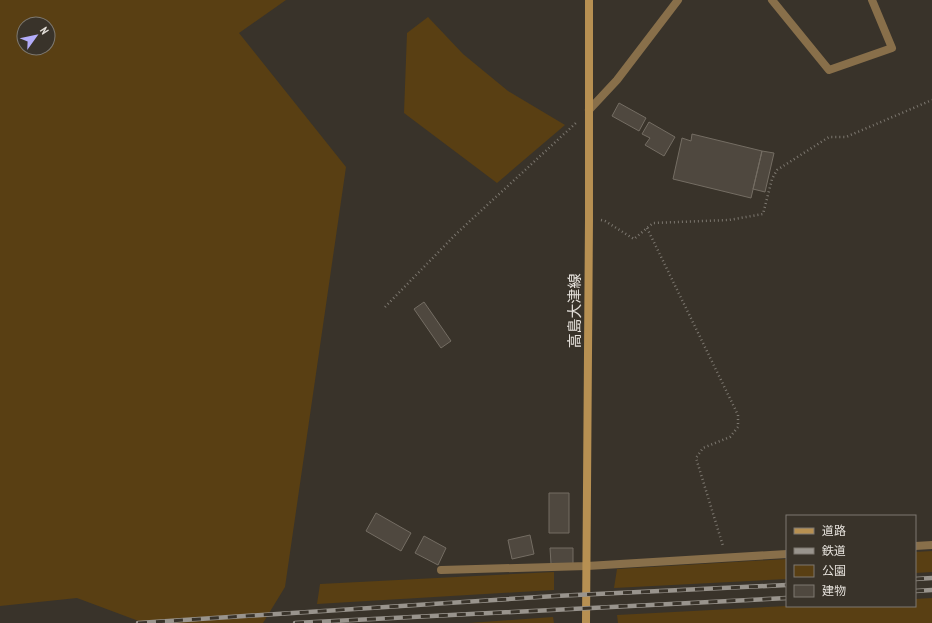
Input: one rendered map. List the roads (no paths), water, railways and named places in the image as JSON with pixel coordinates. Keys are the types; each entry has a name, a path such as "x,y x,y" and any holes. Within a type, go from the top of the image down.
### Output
{"main road":[{"name":"高島大津線","path":"586,623 590,219 589,0"}],"street":[{"path":"589,110 617,80 678,0"},
{"path":"772,0 829,70 892,48 872,0"},
{"path":"916,546 932,545"},
{"path":"441,570 587,566 786,554"}],"railway":[{"path":"916,579 932,578"},
{"path":"138,623 555,596 786,585"},
{"path":"916,591 932,590"},
{"path":"295,623 786,598"}]}
